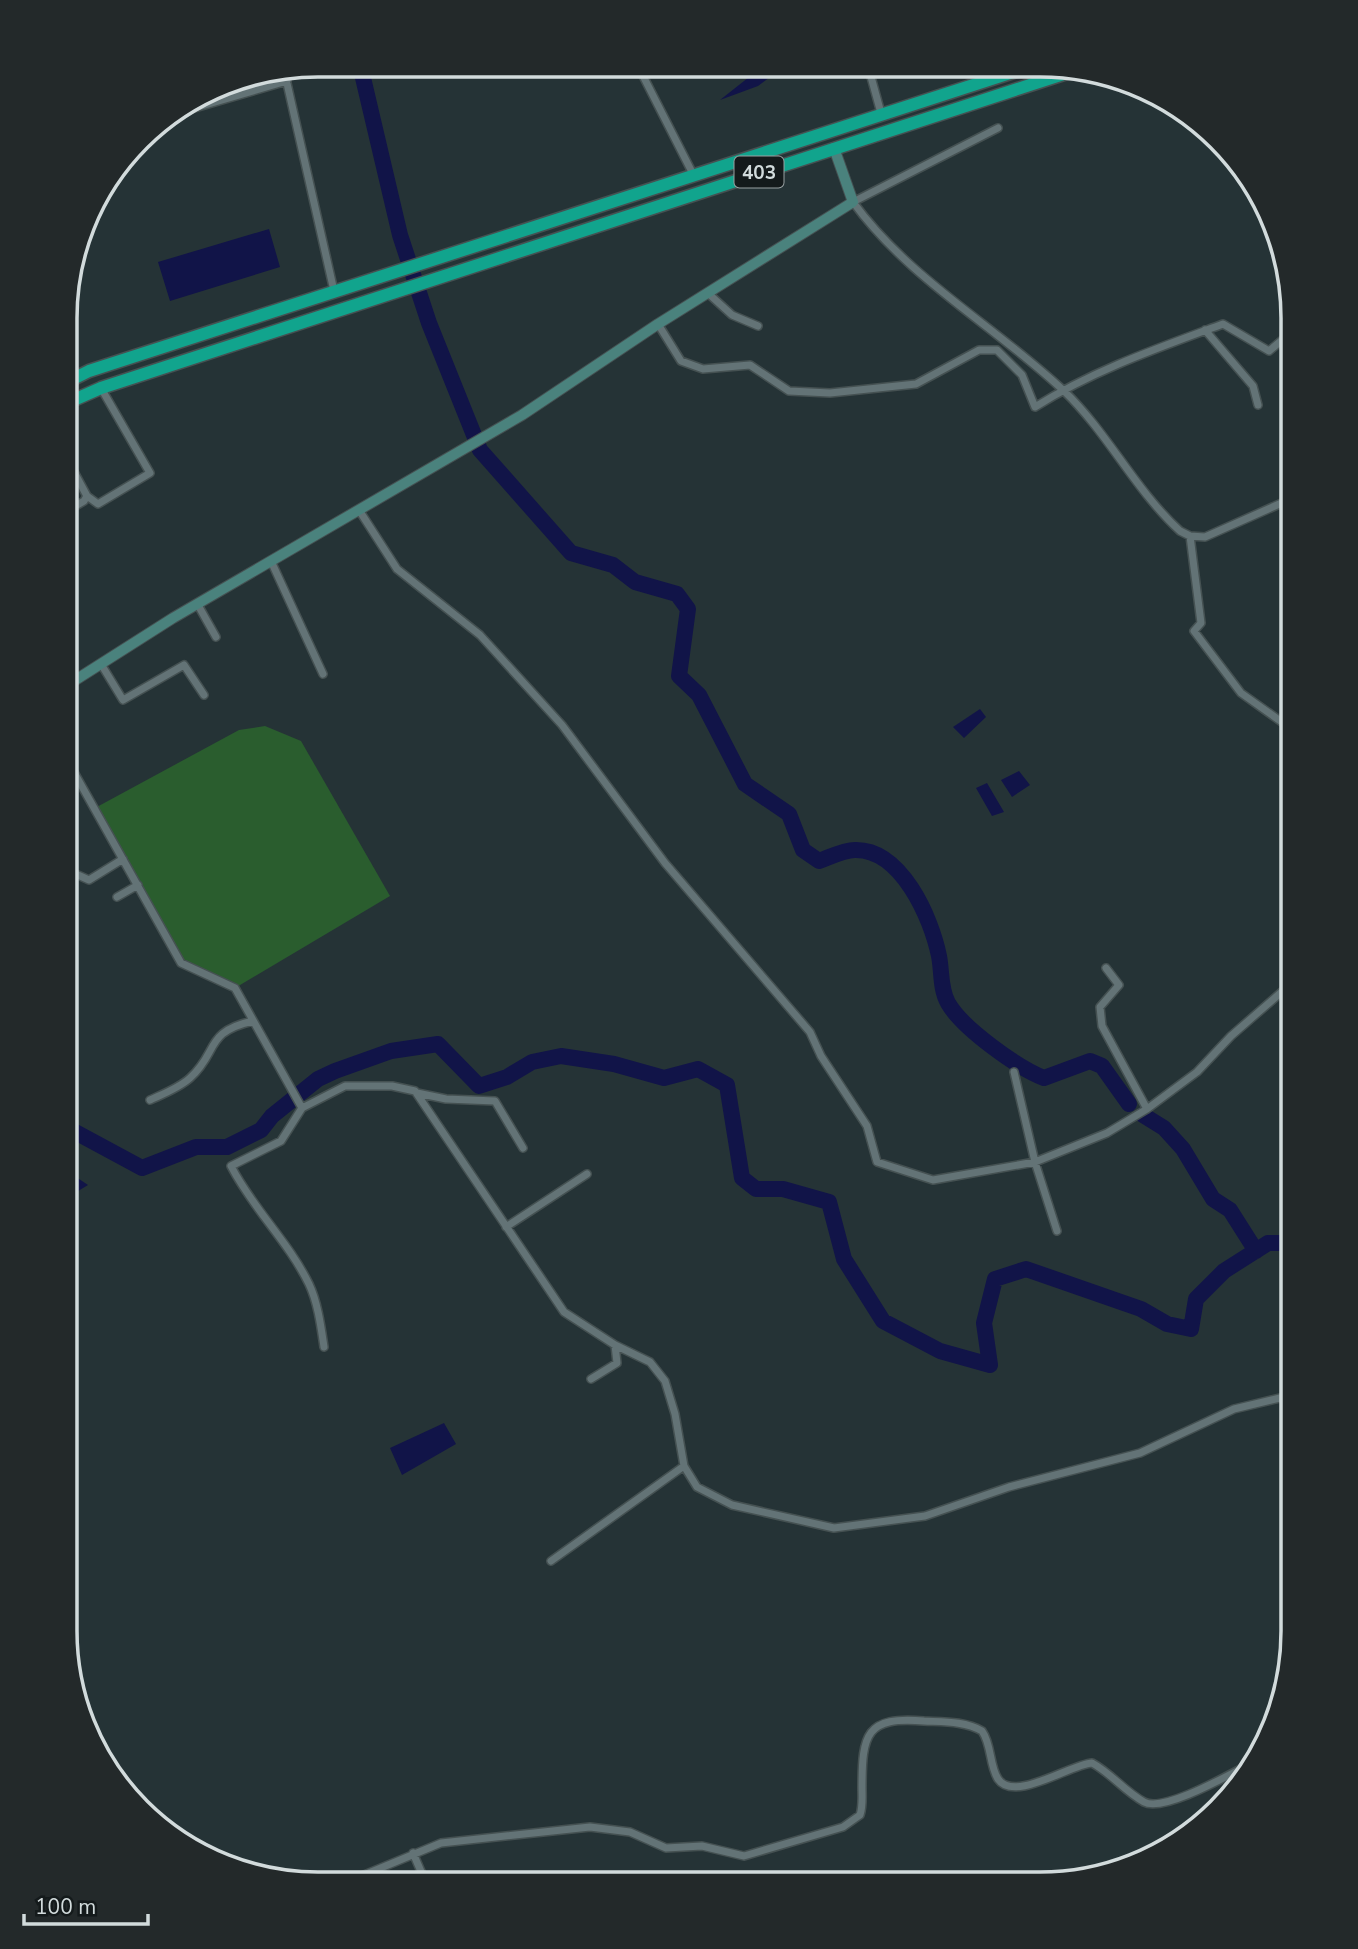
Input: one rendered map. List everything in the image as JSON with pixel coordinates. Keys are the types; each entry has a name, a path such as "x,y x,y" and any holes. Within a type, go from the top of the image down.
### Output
{"highway":[{"name":"403","path":"77,377 997,77"},
{"name":"403","path":"77,399 101,388 400,288 1052,78"}],"street":[{"path":"644,77 693,174"},
{"path":"871,77 881,113"},
{"path":"206,105 287,81 334,291"},
{"path":"77,679 271,561 477,442 853,202 998,128"},
{"path":"834,148 853,202 903,259 954,302 1007,341 1080,407 1170,521 1189,536 1205,537 1223,532 1281,504"},
{"path":"710,295 737,318 758,326"},
{"path":"658,324 681,361 703,369 750,365 789,391 830,393 916,384 979,350 996,350 1021,375 1035,407 1062,390 1132,356 1223,324 1269,351 1281,341"},
{"path":"1205,330 1253,386 1258,405"},
{"path":"77,478 86,496 98,504 150,473 101,388"},
{"path":"77,505 86,496"},
{"path":"359,510 397,569 480,635 562,725 665,863 810,1032 821,1056 867,1126 877,1161 933,1180 1035,1162 1107,1133 1147,1109 1197,1072 1231,1035 1280,993"},
{"path":"1189,536 1201,624 1194,631 1241,693 1281,721"},
{"path":"271,561 323,674"},
{"path":"198,605 216,637"},
{"path":"101,664 123,700 184,665 204,695"},
{"path":"77,777 181,963 235,988 302,1108"},
{"path":"77,875 89,880 123,859"},
{"path":"117,897 138,885"},
{"path":"1106,968 1119,985 1100,1007 1102,1026 1147,1109"},
{"path":"150,1100 191,1078 214,1040 232,1026 253,1021"},
{"path":"1014,1072 1035,1162 1057,1231"},
{"path":"324,1347 309,1285 279,1236 244,1191 231,1166 281,1141 302,1108 345,1086 392,1086 446,1099 495,1101 523,1148"},
{"path":"416,1093 564,1312 615,1345 650,1362 665,1381 675,1415 684,1466 696,1487 732,1505 834,1528 925,1516 1009,1487 1140,1453 1234,1409 1280,1398"},
{"path":"506,1227 587,1174"},
{"path":"591,1379 617,1363 615,1345"},
{"path":"551,1561 684,1466"},
{"path":"370,1872 441,1843 590,1827 629,1832 667,1849 702,1846 744,1856 766,1851 843,1827 860,1815 864,1753 869,1737 876,1727 895,1718 964,1724 982,1731 997,1778 1005,1785 1025,1786 1059,1775 1080,1763 1092,1763 1147,1804 1159,1805 1236,1771"},
{"path":"413,1853 422,1872"}],"green space":[{"path":"265,726 301,741 390,896 235,988 181,963 95,808 239,730"}],"shaded area":[{"path":"749,77 770,77 758,86 720,100"},
{"path":"269,229 280,267 170,301 158,262"},
{"path":"980,709 986,717 964,738 953,727"},
{"path":"1019,771 1030,785 1012,797 1001,780"},
{"path":"987,783 1004,812 992,816 976,788"},
{"path":"77,1178 88,1185 77,1192"},
{"path":"444,1423 456,1444 402,1475 390,1448"}],"waterway":[{"path":"363,77 400,235 429,323 480,450 571,553 613,565 635,582 677,594 688,609 679,676 699,695 745,784 789,814 803,850 819,861 855,850 871,853 900,873 921,905 929,923 939,956 945,998 965,1024 1006,1056 1044,1078 1090,1061 1102,1066 1129,1104"},
{"path":"77,1133 142,1168 196,1147 227,1147 261,1130 272,1116 318,1079 335,1071 391,1051 438,1044 479,1086 507,1077 532,1062 561,1056 614,1064 664,1078 698,1069 727,1085 742,1178 756,1189 783,1189 829,1202 844,1259 883,1321 940,1351 990,1365 984,1323 995,1279 1026,1269 1141,1309 1167,1324 1191,1329 1196,1299 1224,1271 1268,1243 1280,1243"},
{"path":"1143,1115 1164,1128 1183,1149 1213,1199 1230,1210 1256,1251"}]}
